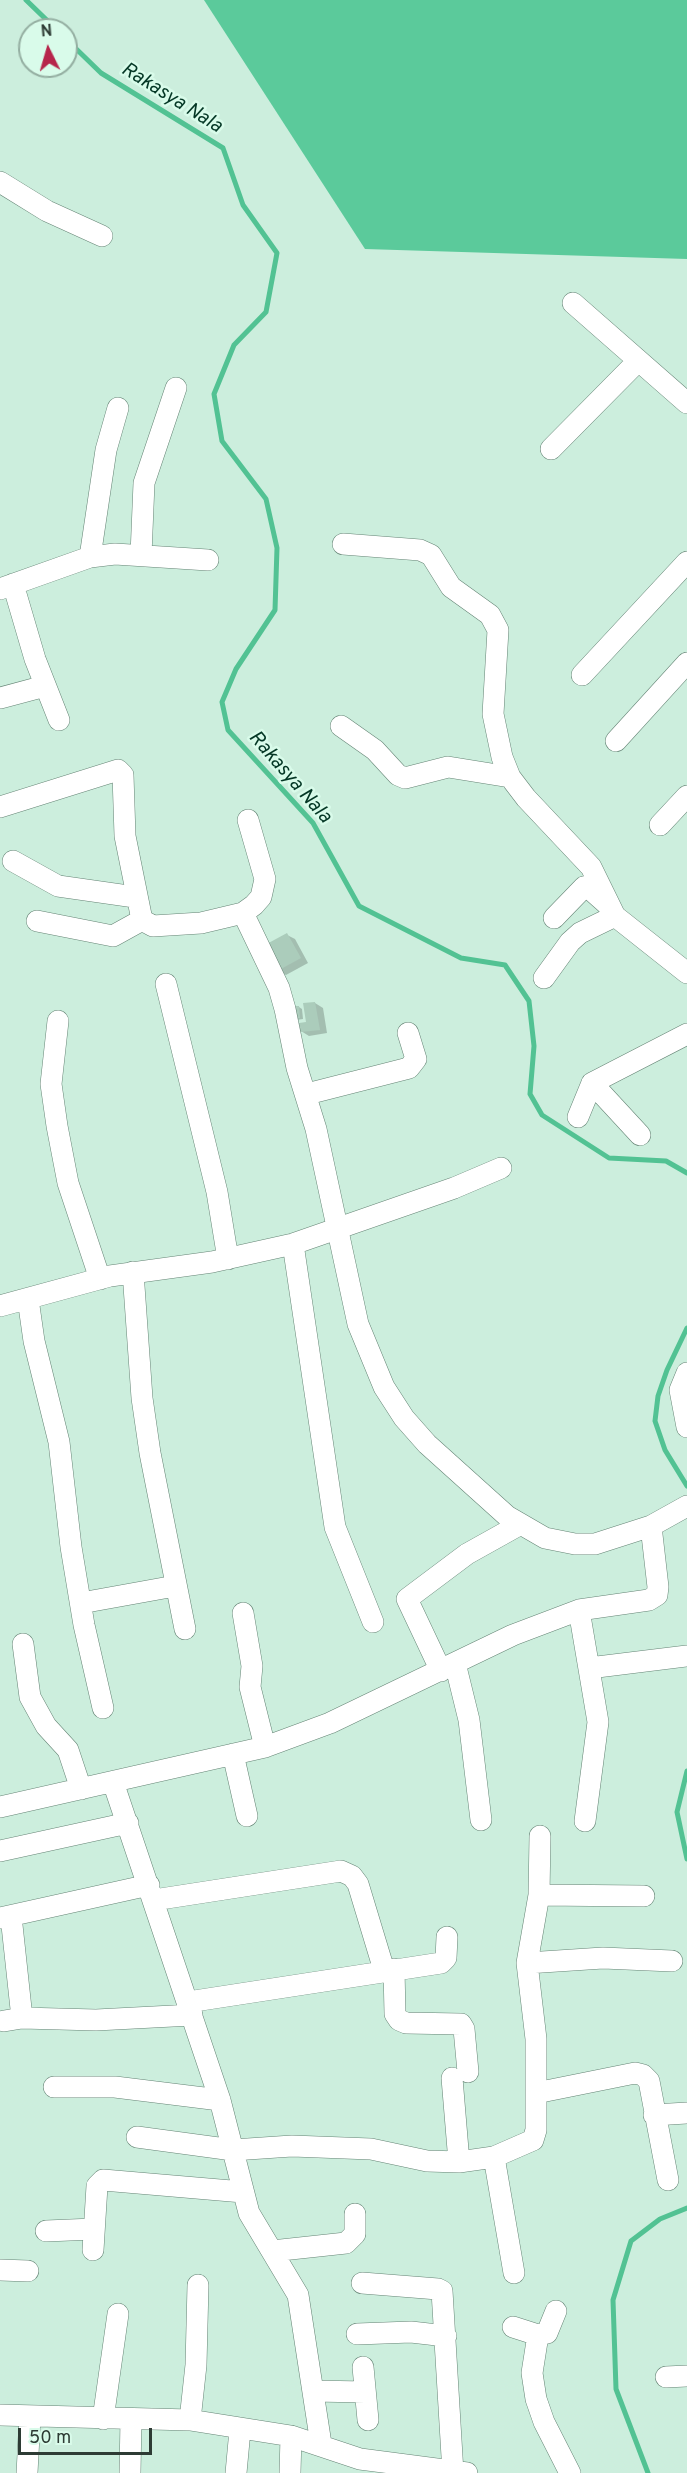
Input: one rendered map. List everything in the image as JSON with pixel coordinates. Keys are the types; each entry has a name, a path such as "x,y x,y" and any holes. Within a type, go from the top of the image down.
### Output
{"street":[{"path":"0,182 38,206 102,236"},
{"path":"573,303 687,403"},
{"path":"552,449 638,362"},
{"path":"141,555 144,483 176,388"},
{"path":"90,557 106,450 118,408"},
{"path":"343,544 420,550 431,555 451,587 496,622 498,630 493,714 502,757 510,777 526,798 591,867 612,911"},
{"path":"58,720 7,586 90,557 141,555 208,561"},
{"path":"582,675 687,562"},
{"path":"616,741 687,663"},
{"path":"0,698 45,686"},
{"path":"341,726 375,750 398,775 405,778 448,767 510,777"},
{"path":"0,807 118,770 122,772 125,836 135,897 142,920 153,926 201,923 243,913 254,905 261,897 265,879 248,820"},
{"path":"660,825 687,796"},
{"path":"13,861 58,886 135,897"},
{"path":"554,918 584,887 591,890 612,911 687,973"},
{"path":"544,978 575,938 612,911"},
{"path":"243,913 279,988 297,1068 307,1094 358,1324 384,1387 404,1418 428,1444 519,1525 545,1538 575,1544 595,1544 651,1526 687,1506"},
{"path":"37,921 113,936 142,920"},
{"path":"166,984 217,1192 228,1259"},
{"path":"58,1021 51,1084 57,1126 68,1183 100,1279"},
{"path":"307,1094 409,1068 416,1059 408,1033"},
{"path":"578,1117 592,1083 687,1034"},
{"path":"592,1083 640,1135"},
{"path":"0,1306 133,1272 228,1259 293,1244 431,1196 501,1168"},
{"path":"293,1244 335,1527 373,1622"},
{"path":"133,1272 144,1409 175,1586 185,1629"},
{"path":"28,1299 34,1341 59,1442 81,1602 103,1708"},
{"path":"687,1373 680,1390 687,1427"},
{"path":"481,1820 469,1720 448,1667 407,1599 467,1554 519,1525"},
{"path":"0,1807 265,1747 330,1724 513,1635 579,1610 649,1600 657,1595 658,1587 651,1526"},
{"path":"81,1602 175,1586"},
{"path":"579,1610 597,1722 585,1821"},
{"path":"243,1613 252,1672 250,1687 265,1747"},
{"path":"23,1644 27,1681 33,1704 46,1726 68,1750 81,1789"},
{"path":"589,1668 687,1656"},
{"path":"233,1754 247,1816"},
{"path":"113,1782 190,2008 234,2150 249,2213 298,2295 321,2444"},
{"path":"0,1851 128,1823"},
{"path":"137,2137 234,2150 292,2146 360,2148 427,2161 459,2162 494,2157 533,2140 536,2130 536,2039 527,1963 539,1895 540,1836"},
{"path":"447,1937 446,1958 441,1963 389,1970 190,2008 96,2020 13,2020 5,1917 152,1892 341,1871 352,1876 358,1884 389,1970 395,2014 399,2020 406,2023 461,2024 464,2029 460,2075 459,2162"},
{"path":"539,1895 644,1896"},
{"path":"527,1963 603,1958 672,1961"},
{"path":"536,2093 635,2073 644,2075 649,2081 668,2180"},
{"path":"54,2087 115,2087 219,2100"},
{"path":"654,2115 687,2113"},
{"path":"494,2157 501,2209 514,2273"},
{"path":"46,2231 94,2240 97,2186 103,2180 243,2192"},
{"path":"272,2251 346,2243 355,2234 355,2214"},
{"path":"0,2270 28,2271"},
{"path":"0,2415 190,2420 240,2430 291,2436 360,2458 457,2473 443,2298 438,2289 362,2283"},
{"path":"190,2420 196,2365 198,2285"},
{"path":"513,2327 538,2335 547,2332 556,2311"},
{"path":"103,2419 118,2314"},
{"path":"357,2334 411,2332 446,2336"},
{"path":"538,2335 532,2373 536,2399 570,2473"},
{"path":"363,2367 368,2420"},
{"path":"666,2376 687,2376"},
{"path":"313,2391 365,2392"},
{"path":"27,2473 30,2417"},
{"path":"130,2473 131,2420"},
{"path":"236,2473 240,2430"},
{"path":"290,2473 291,2436"}],"green space":[{"path":"204,0 687,0 687,259 365,249"}],"building":[{"path":"287,933 301,958 277,971 263,946"},
{"path":"315,1002 320,1030 300,1032 299,1023 306,1022 303,1003"},
{"path":"290,1006 299,1006 300,1018 291,1019"}],"waterway":[{"name":"Rakasya Nala","path":"26,0 45,18"},
{"name":"Rakasya Nala","path":"78,51 101,73 223,148 243,205 277,253 266,312 234,345 214,394 222,441 266,499 277,548 275,610 236,669 222,702 228,730 313,823 359,906 461,958 505,965 529,1001 534,1046 530,1094 542,1115 609,1158 666,1161 687,1173"},
{"name":"Rakasya Nala","path":"687,1328 667,1370 658,1396 655,1421 665,1450 687,1486"},
{"name":"Rakasya Nala","path":"687,1771 677,1812 687,1859"},
{"name":"Rakasya Nala","path":"648,2473 616,2389 613,2300 631,2241 660,2219 687,2208"}]}
